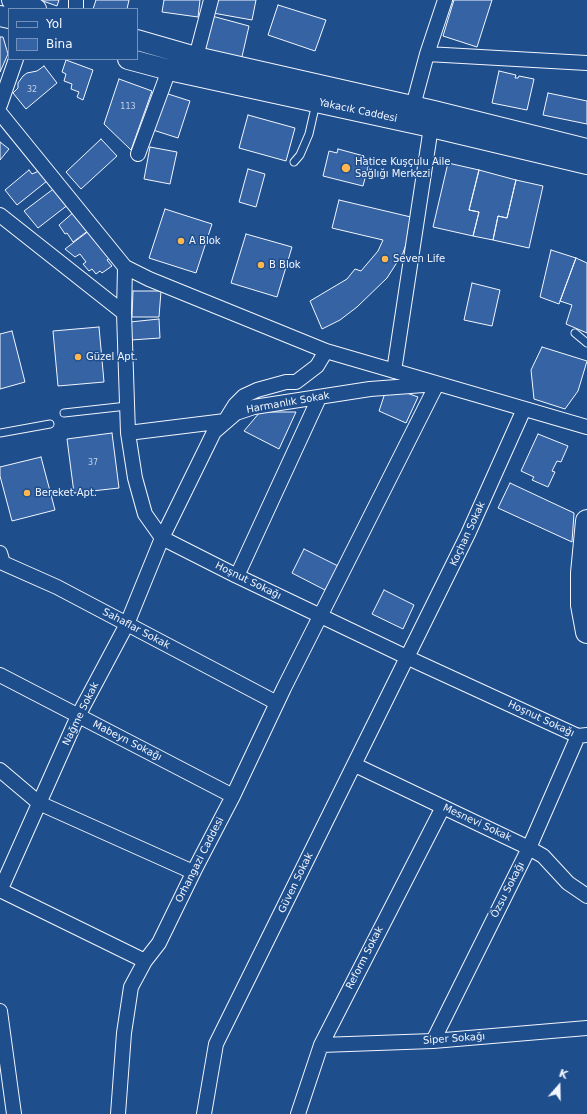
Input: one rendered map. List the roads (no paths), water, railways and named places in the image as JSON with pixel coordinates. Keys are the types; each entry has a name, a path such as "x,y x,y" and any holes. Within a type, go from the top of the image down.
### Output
{"main road":[{"path":"12,0 33,8"},
{"name":"Yakacık Caddesi","path":"138,40 196,57 413,106 587,149"},
{"name":"Yakacık Caddesi","path":"132,60 169,70 431,127 587,164"},
{"path":"587,521 582,573 582,605 587,632"}],"street":[{"path":"196,57 211,0"},
{"path":"413,106 427,54 445,0"},
{"path":"427,54 587,63"},
{"path":"0,105 16,60"},
{"path":"138,154 169,70"},
{"path":"0,113 125,267 149,280 326,351 587,427"},
{"path":"394,371 431,127"},
{"path":"0,215 124,313"},
{"name":"Hoşnut Sokağı","path":"125,267 124,313 128,433 135,478 145,514 162,538 237,576 408,658 582,736"},
{"path":"128,433 225,421 235,405 244,396 257,390 286,382 296,382 306,376 317,366 326,351"},
{"path":"237,576 314,398 286,382"},
{"name":"Harmanlık Sokak","path":"162,538 214,432 236,413 254,408 370,389 437,384"},
{"name":"Orhangazi Caddesi","path":"118,1114 124,1033 131,987 145,961 159,943 233,796 320,615 437,384"},
{"name":"Koçhan Sokak","path":"408,658 468,534 524,409"},
{"name":"Nağme Sokak","path":"0,890 78,716 127,624 162,538"},
{"name":"Sahaflar Sokak","path":"1,560 57,587 277,703"},
{"name":"Güven Sokak","path":"204,1114 216,1044 408,658"},
{"name":"Mabeyn Sokağı","path":"0,675 233,796"},
{"name":"Özsu Sokağı","path":"433,1041 529,848 582,736"},
{"name":"Mesnevi Sokak","path":"355,765 529,848 543,856 568,883 587,896"},
{"path":"0,770 39,803 194,872"},
{"name":"Reform Sokak","path":"298,1114 321,1045 443,807"},
{"path":"0,890 145,961"},
{"path":"0,1011 14,1114"},
{"name":"Siper Sokağı","path":"321,1045 433,1041 587,1028"}],"lane":[{"path":"294,162 300,155 309,134 316,102"},
{"path":"575,333 587,343"},
{"path":"64,413 127,406"},
{"path":"0,433 50,424"}],"place":[{"name":"Hatice Kuşçulu Aile Sağlığı Merkezi","path":"346,168"},
{"name":"A Blok","path":"181,241"},
{"name":"Seven Life","path":"385,259"},
{"name":"B Blok","path":"261,265"},
{"name":"Güzel Apt.","path":"78,357"},
{"name":"Bereket Apt.","path":"27,493"}]}
